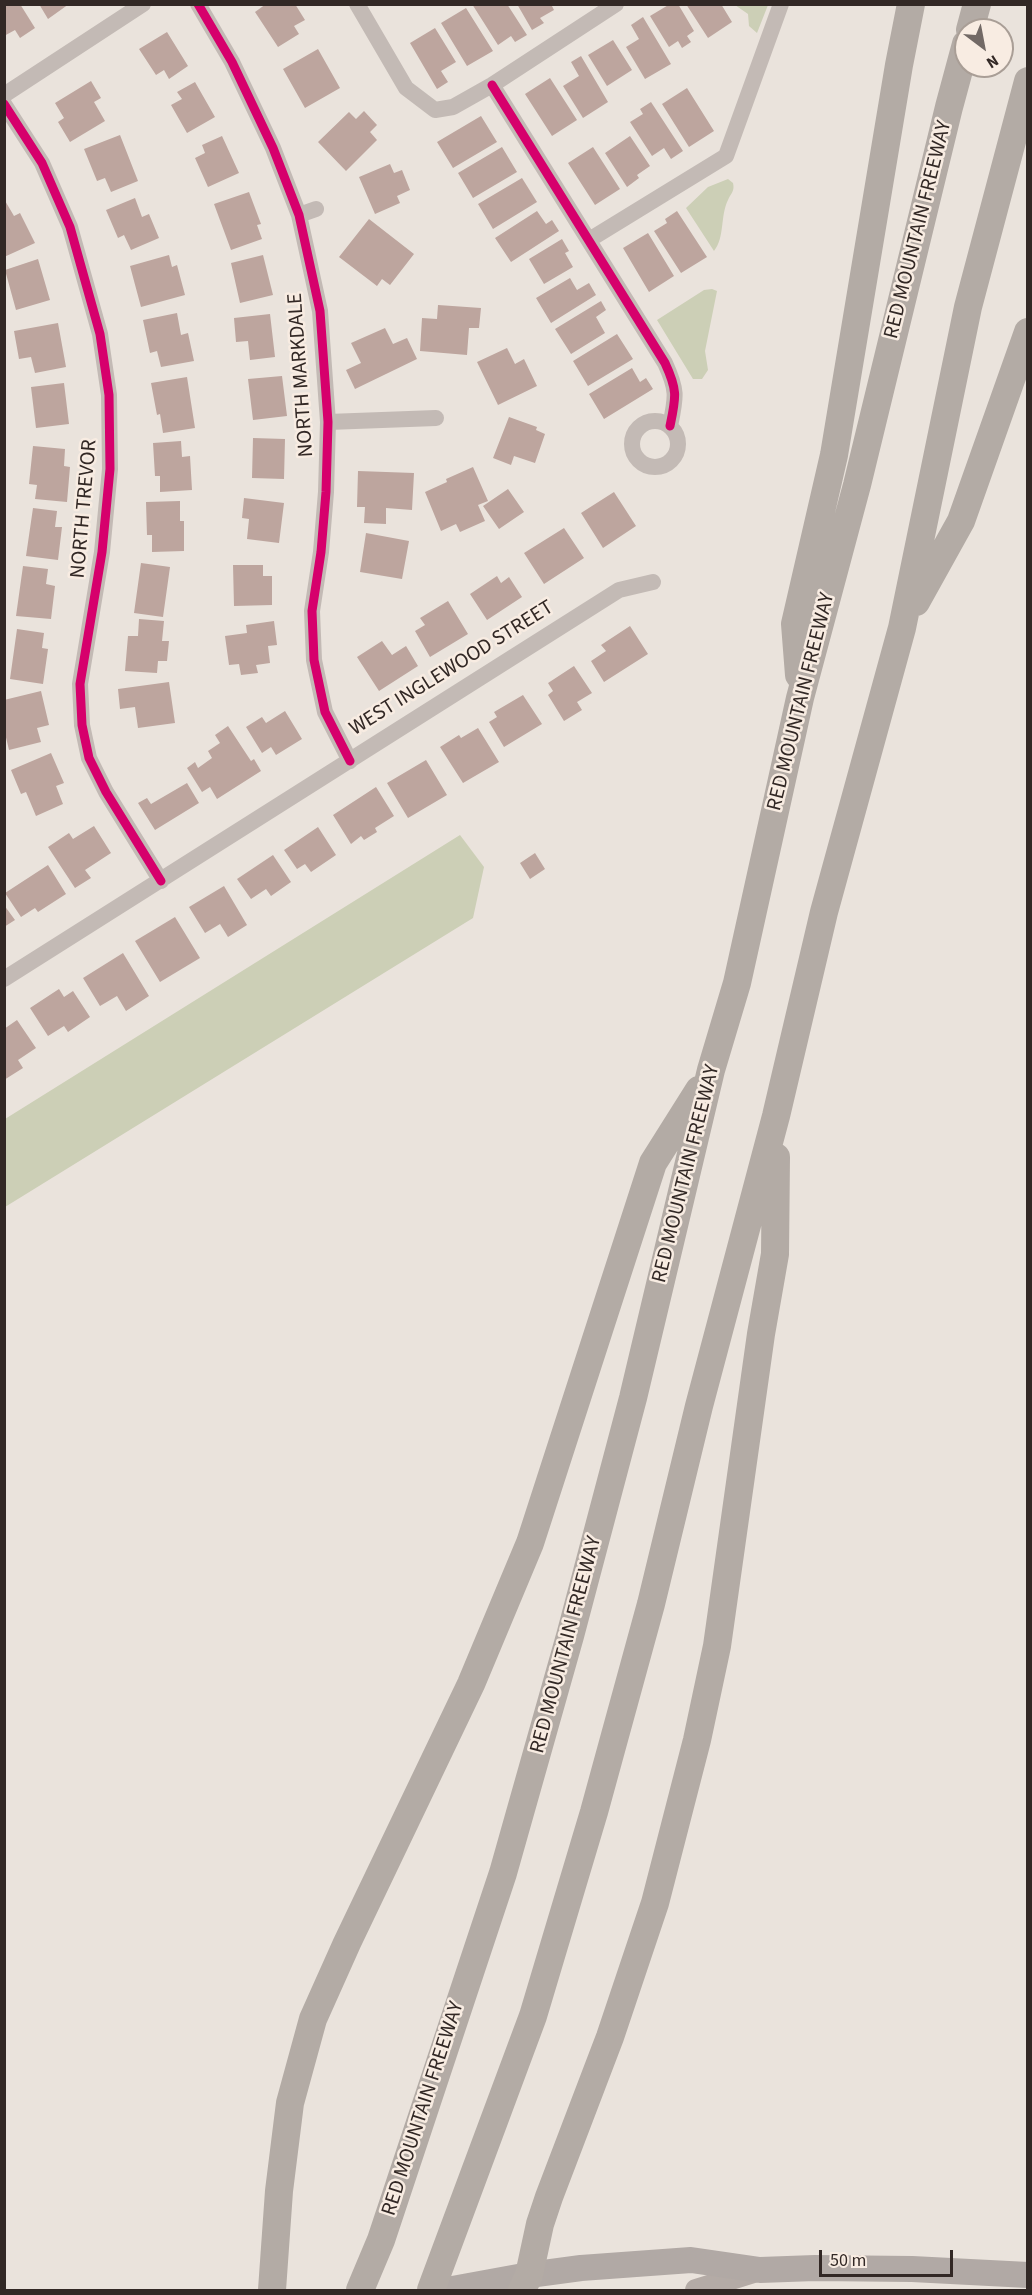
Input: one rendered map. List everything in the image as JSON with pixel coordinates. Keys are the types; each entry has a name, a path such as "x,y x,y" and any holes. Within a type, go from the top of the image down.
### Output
{"highway":[{"path":"800,698 795,624 834,455 898,64 911,4"},
{"name":"RED MOUNTAIN FREEWAY","path":"360,2290 381,2240 503,1873 570,1636 633,1398 711,1070 737,983 800,698 857,485 958,78"},
{"path":"431,2290 533,2016 594,1812 651,1604 699,1406 776,1116 824,912 902,628 968,307 1028,81"},
{"path":"902,628 961,521 1028,332"},
{"path":"272,2290 279,2191 288,2115 313,2019 337,1963 471,1684 530,1543 653,1163 711,1070"},
{"path":"526,2283 546,2206 614,2026 655,1903 685,1793 708,1691 775,1254 776,1116"}],"main road":[{"path":"447,2290 526,2283 581,2268 690,2260 760,2270 912,2269 1028,2275"},
{"path":"696,2290 760,2270"}],"street":[{"path":"4,94 143,4"},
{"name":"NORTH MARKDALE","path":"198,4 238,73 273,148 299,215 320,311 328,422 321,552 312,611 314,660 325,712 350,761"},
{"path":"357,4 406,88 435,110 453,106 492,85 616,4"},
{"path":"589,240 726,156 781,4"},
{"path":"492,85 665,363 675,384 676,398 670,426"},
{"name":"NORTH TREVOR","path":"4,104 42,164 70,227 100,334 109,395 110,469 102,552 80,684 82,725 89,758 106,792 161,881"},
{"path":"299,215 316,209"},
{"path":"328,422 436,418"},
{"name":"WEST INGLEWOOD STREET","path":"4,979 619,590 653,582"}],"green space":[{"path":"735,5 768,5 757,33 749,26 748,14"},
{"path":"728,179 733,183 733,188 726,206 720,239 714,251 686,208 708,187"},
{"path":"704,290 717,291 705,351 708,370 702,379 693,379 657,320"},
{"path":"460,835 484,867 473,918 5,1207 5,1119"}],"building":[{"path":"4,4 20,4 35,28 20,38 15,30 4,36"},
{"path":"39,4 69,4 48,19"},
{"path":"266,4 295,4 305,20 294,26 299,34 278,47 255,12"},
{"path":"472,4 507,4 527,35 515,42 511,36 498,45"},
{"path":"517,4 551,4 554,10 540,18 544,23 532,30"},
{"path":"670,4 678,4 694,31 687,36 691,42 682,48 678,41 669,47 650,16"},
{"path":"686,4 721,4 732,22 708,38"},
{"path":"466,8 493,51 467,66 441,23"},
{"path":"643,17 671,64 645,79 626,47 639,39 631,25"},
{"path":"435,28 456,62 441,71 448,82 437,89 410,43"},
{"path":"167,32 188,66 169,79 164,70 156,75 139,49"},
{"path":"613,40 632,70 607,86 588,55"},
{"path":"318,49 340,88 305,108 283,69"},
{"path":"581,56 608,102 583,118 563,86 579,76 571,62"},
{"path":"550,78 577,120 552,136 525,94"},
{"path":"91,81 101,98 94,102 105,121 70,142 58,122 64,118 55,103"},
{"path":"195,82 215,117 187,133 171,105 182,99 177,92"},
{"path":"687,88 714,131 689,147 662,104"},
{"path":"651,102 683,151 671,159 664,148 652,156 630,122 643,114 640,109"},
{"path":"364,111 377,125 370,132 377,140 346,171 318,142 349,112 356,119"},
{"path":"481,116 497,142 453,168 437,142"},
{"path":"120,135 138,181 111,192 105,178 97,181 84,149"},
{"path":"222,136 239,173 208,187 195,158 205,153 202,145"},
{"path":"630,136 650,166 637,175 639,178 627,187 605,153"},
{"path":"502,147 517,172 473,198 458,173"},
{"path":"593,147 620,189 595,205 568,163"},
{"path":"390,164 394,173 402,170 410,190 397,196 400,203 375,214 359,177"},
{"path":"522,178 537,202 493,229 478,204"},
{"path":"249,192 261,224 257,225 262,239 231,250 214,204"},
{"path":"135,198 142,217 149,214 159,238 131,250 124,235 118,238 106,210"},
{"path":"4,199 14,216 20,213 35,243 4,257"},
{"path":"537,211 546,224 552,220 559,231 511,262 495,238"},
{"path":"677,211 707,257 681,273 654,231 667,223 665,219"},
{"path":"369,219 414,254 390,285 382,279 377,286 339,257"},
{"path":"648,233 674,276 649,292 623,248"},
{"path":"562,239 569,251 565,253 573,267 544,284 529,259"},
{"path":"169,255 172,267 177,265 185,295 141,307 130,266"},
{"path":"263,255 273,295 240,303 231,263"},
{"path":"38,259 50,300 16,310 5,270"},
{"path":"570,278 577,290 589,283 596,295 551,323 536,298"},
{"path":"601,301 606,310 596,317 605,333 571,354 555,329"},
{"path":"438,305 481,308 479,328 469,328 467,355 420,351 422,318 437,319"},
{"path":"177,313 181,335 188,333 194,361 161,367 157,351 150,353 143,320"},
{"path":"270,314 275,357 250,360 248,341 236,342 234,318"},
{"path":"58,323 66,367 35,373 31,357 19,359 14,331"},
{"path":"385,328 393,344 407,338 417,359 355,389 346,370 361,363 351,343"},
{"path":"617,334 633,359 588,386 573,361"},
{"path":"507,348 515,364 524,359 537,386 498,405 477,362"},
{"path":"632,368 640,382 646,378 653,389 604,419 589,394"},
{"path":"282,376 287,416 253,420 248,379"},
{"path":"187,377 195,428 163,433 151,383"},
{"path":"64,383 69,424 36,428 31,387"},
{"path":"509,417 537,427 536,430 545,434 535,463 514,456 511,465 493,458"},
{"path":"253,438 285,439 284,479 252,478"},
{"path":"181,441 182,457 190,456 192,490 160,492 160,476 155,476 153,443"},
{"path":"33,446 65,449 64,466 70,467 67,502 35,499 37,485 29,484"},
{"path":"473,467 488,501 478,505 485,521 460,532 456,524 441,531 425,492 447,482 446,479"},
{"path":"358,471 414,473 412,510 386,508 386,524 364,523 365,507 357,507"},
{"path":"508,489 524,512 499,529 483,506"},
{"path":"614,492 636,526 603,548 581,513"},
{"path":"244,498 284,503 279,543 247,539 249,519 242,518"},
{"path":"180,501 180,521 184,521 184,551 152,552 152,535 147,535 146,502"},
{"path":"33,508 57,511 55,527 62,527 58,560 26,556"},
{"path":"564,528 584,558 544,584 524,553"},
{"path":"366,533 409,541 402,579 360,572"},
{"path":"141,563 170,567 163,617 134,613"},
{"path":"233,565 263,565 263,576 272,576 272,605 234,606"},
{"path":"23,566 48,569 46,584 55,586 51,619 16,616"},
{"path":"497,576 501,583 509,577 522,597 487,620 470,594"},
{"path":"448,601 468,634 430,657 415,631 425,625 420,618"},
{"path":"139,619 164,621 162,641 169,641 167,661 158,661 157,673 125,671 128,636 138,636"},
{"path":"274,621 277,645 268,646 270,663 256,665 258,673 241,675 239,664 229,665 225,636 247,633 246,625"},
{"path":"630,626 648,654 604,682 591,661 606,651 601,645"},
{"path":"17,629 44,633 42,648 48,649 43,684 10,679"},
{"path":"382,641 392,655 406,646 418,666 379,691 357,657"},
{"path":"574,666 592,693 577,702 582,710 564,721 548,695 553,691 548,683"},
{"path":"169,682 175,723 138,728 135,707 120,709 118,689"},
{"path":"41,691 49,725 37,728 41,742 9,750 4,729 4,700"},
{"path":"523,695 542,724 504,747 489,722 497,717 494,712"},
{"path":"285,711 302,739 276,755 271,747 262,753 246,727 262,717 266,723"},
{"path":"228,726 251,761 254,759 261,771 217,799 210,787 202,792 187,768 195,762 198,768 212,758 208,751 220,743 215,735"},
{"path":"478,728 499,762 463,783 440,747 459,735 461,738"},
{"path":"51,753 64,783 56,786 63,804 36,816 26,792 21,794 11,770"},
{"path":"426,760 447,795 408,818 387,783"},
{"path":"187,783 199,803 155,830 138,803 147,798 151,804"},
{"path":"376,787 394,816 375,828 377,832 364,840 361,836 351,844 333,815"},
{"path":"94,826 111,853 85,870 91,878 75,888 48,847 69,833 73,839"},
{"path":"318,827 336,855 311,872 305,864 297,869 284,850"},
{"path":"535,853 545,869 530,879 520,863"},
{"path":"273,855 291,882 271,896 266,889 251,899 237,879"},
{"path":"48,865 66,894 38,912 35,908 21,917 5,893"},
{"path":"224,886 247,925 228,937 220,924 205,933 189,907"},
{"path":"4,905 15,920 4,927"},
{"path":"175,917 200,958 160,982 135,941"},
{"path":"123,953 149,996 126,1011 117,996 100,1006 83,978"},
{"path":"59,989 64,997 73,991 90,1017 68,1032 64,1026 48,1036 30,1008"},
{"path":"17,1020 36,1048 18,1060 23,1068 4,1080 4,1029"}],"cycle path":[{"path":"198,4 232,62 273,148 299,215 320,311 328,422 321,552 312,611 314,660 325,712 350,761"},
{"path":"492,85 665,363 675,394 670,426"},
{"path":"4,104 42,163 70,227 100,334 109,395 110,469 102,552 80,684 82,725 89,758 106,792 161,881"}]}
